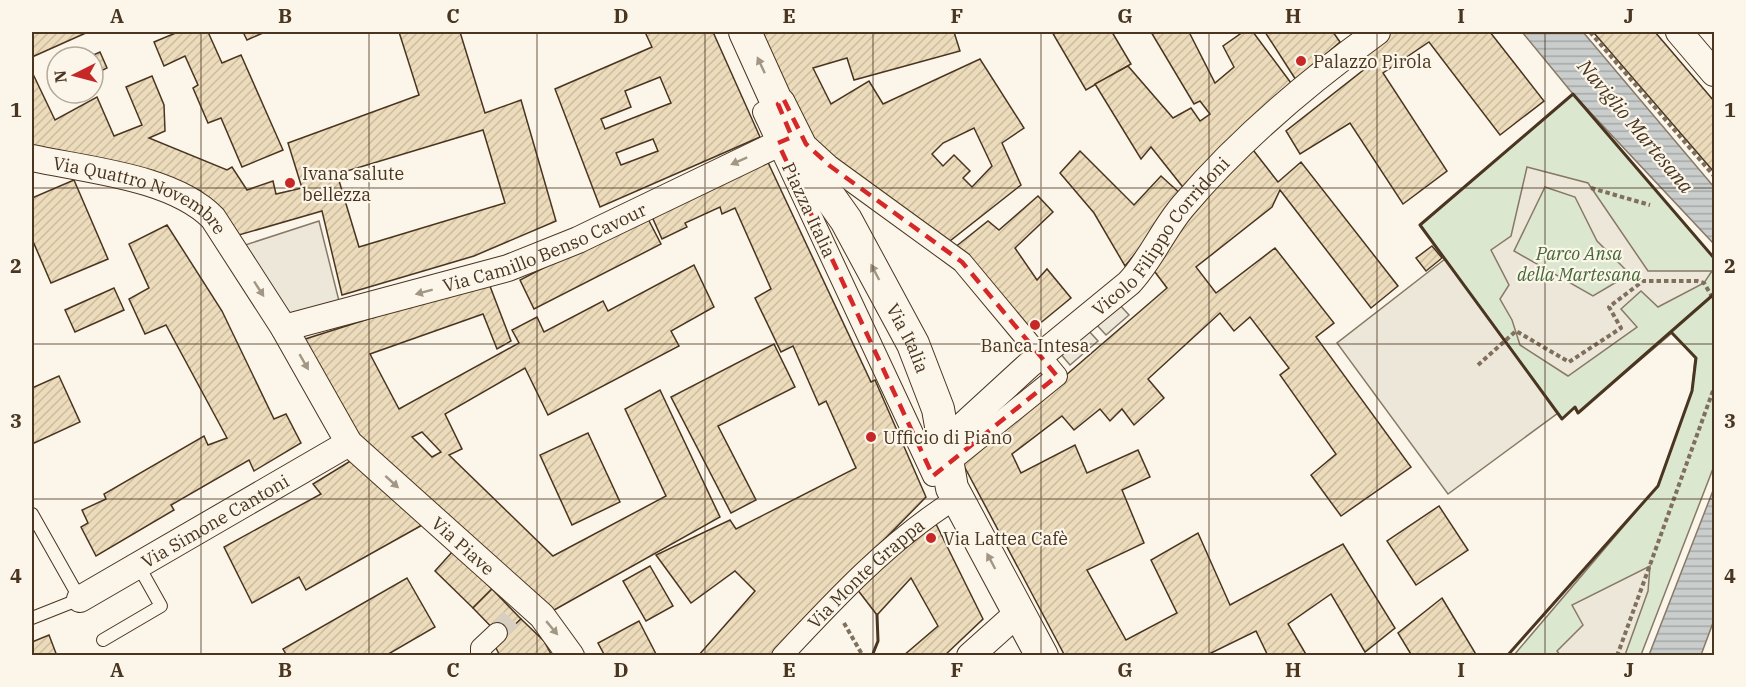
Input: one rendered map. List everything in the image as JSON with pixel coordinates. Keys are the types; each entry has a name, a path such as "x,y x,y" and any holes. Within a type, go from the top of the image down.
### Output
{"street":[{"name":"Via Italia","path":"746,32 778,104 785,140 802,158 851,228 913,344 934,395 957,498 1042,656"},
{"name":"Vicolo Filippo Corridoni","path":"946,453 1040,356 1129,283 1139,272 1167,225 1229,156 1335,63 1377,32"},
{"path":"1679,32 1714,73"},
{"name":"Piazza Italia","path":"778,104 784,100 806,144 830,166 962,262 1040,356"},
{"name":"Via Camillo Benso Cavour","path":"285,328 508,268 578,240 785,140"},
{"name":"Via Quattro Novembre","path":"32,158 161,186 197,203 213,218 285,328"},
{"name":"Via Piave","path":"285,328 349,443 521,608 555,631 571,656"},
{"name":"Via Simone Cantoni","path":"80,598 349,443"},
{"name":"Via Monte Grappa","path":"782,656 831,603 916,525 957,498"},
{"path":"970,656 1018,613"},
{"path":"481,656 482,648 497,633"}],"lane":[{"path":"32,514 80,598 32,618"},
{"path":"103,640 161,606 138,565"}],"path":[{"path":"1590,32 1714,176"},
{"path":"1591,188 1650,205"},
{"path":"1478,365 1516,331 1569,362 1621,328 1609,307 1643,281 1697,281 1704,284 1714,300"},
{"path":"1617,656 1714,388"},
{"path":"831,603 863,656"}],"highlighted area":[{"path":"784,100 806,144 830,166 962,262 1057,376 933,476 778,143 792,137 778,104"}],"green space":[{"name":"Parco Ansa della Martesana","path":"1573,94 1714,258 1714,466 1641,655 1514,655 1658,486 1692,391 1695,358 1672,333 1578,413 1574,408 1562,419 1420,225"}],"shaded area":[{"path":"1527,167 1588,183 1648,271 1712,271 1704,283 1658,307 1641,291 1621,309 1637,327 1568,376 1520,345 1512,320 1500,299 1509,285 1491,250 1511,236","holes":["1545,187 1575,197 1597,241 1630,274 1593,296 1514,251"]},
{"path":"319,221 342,313 284,328 233,249"},
{"path":"1445,259 1558,413 1448,494 1337,343"},
{"path":"1118,303 1129,315 1106,335 1095,323"},
{"path":"1087,329 1098,341 1070,365 1059,352"},
{"path":"1650,566 1648,591 1625,655 1560,655 1557,651 1583,625 1572,605"}],"water":[{"name":"Naviglio Martesana","path":"1522,32 1583,32 1714,187 1714,244 1573,94"},
{"path":"1714,488 1714,620 1701,655 1649,655"}],"building":[{"path":"32,32 88,32 59,45 45,45 45,51 32,57"},
{"path":"178,32 208,32 222,63 241,55 283,150 242,167 221,118 208,123 193,88 198,85 185,56 164,66 154,42"},
{"path":"243,32 265,32 247,40"},
{"path":"399,32 460,32 485,113 521,100 556,221 474,256 342,295 322,211 232,237 201,191 177,180 32,151 32,72 45,99 45,105 48,105 55,120 82,105 100,105 114,136 142,125 126,87 152,76 164,105 165,131 149,138 227,170 232,167 247,190 273,181 276,194 302,188 288,143 419,95","holes":["483,130 505,203 359,247 337,174"]},
{"path":"645,32 713,32 760,137 600,207 555,89 652,47","holes":["660,77 671,103 605,129 601,119 631,107 625,91","653,139 658,151 621,165 616,153"]},
{"path":"757,32 954,32 960,51 854,80 847,58 813,68 831,104 869,81 883,104 980,59 1024,128 1002,143 1021,185 946,244 807,142","holes":["974,128 992,166 972,187 963,178 970,171 954,155 943,166 932,154 943,143"]},
{"path":"1052,32 1112,32 1131,64 1086,90"},
{"path":"1151,32 1189,32 1215,83 1234,67 1223,46 1243,32 1253,32 1291,83 1186,191 1151,147 1141,159 1095,84 1128,66 1173,118 1191,108 1200,121 1210,114 1200,101 1194,104"},
{"name":"Palazzo Pirola","path":"1265,32 1333,32 1340,42 1296,80"},
{"path":"1387,32 1490,32 1544,101 1500,135 1429,42 1383,73 1447,171 1403,204 1350,123 1300,154 1286,131 1371,64 1362,50"},
{"path":"1655,32 1714,101 1714,172 1594,33"},
{"path":"1250,146 1278,182 1301,162 1398,286 1371,308 1280,190 1272,207 1196,267 1216,293 1275,248 1334,323 1316,337 1411,467 1341,516 1311,475 1336,454 1280,375 1289,368 1250,317 1234,331 1220,313 1148,379 1164,398 1134,425 1122,409 1110,421 1100,409 1074,430 1062,416 1012,454 1021,473 1075,445 1087,473 1138,450 1150,477 1122,490 1144,543 1087,570 1126,640 1177,613 1151,560 1198,533 1230,605 1343,544 1395,628 1365,652 1331,594 1288,624 1307,656 1268,656 1256,631 1205,656 1065,656 963,464 1167,288 1152,268 1160,244"},
{"path":"1080,151 1134,205 1161,176 1183,196 1125,266 1094,213 1060,173"},
{"name":"Ufficio di Piano","path":"765,156 871,382 875,380 926,497 770,656 698,656 755,591 735,571 691,603 656,555 730,520 736,529 856,468 826,401 819,405 793,346 781,352 755,298 771,289 735,208 722,214 720,207 685,223 687,227 662,239 649,210"},
{"path":"74,180 108,259 51,283 32,239 32,198"},
{"path":"1038,196 1053,212 1015,248 1037,280 1047,269 1071,298 1027,334 954,248 988,221 999,230"},
{"path":"646,215 661,244 534,309 520,280"},
{"path":"167,225 222,311 274,419 286,414 301,443 254,471 249,460 171,505 174,510 96,556 81,527 88,523 82,510 106,499 104,494 204,436 208,445 227,438 166,325 145,334 129,299 149,288 129,244"},
{"path":"1432,246 1442,258 1426,271 1416,258"},
{"path":"694,265 714,307 671,331 679,346 548,415 525,368 445,414 462,449 449,455 553,556 666,496 625,409 660,390 720,517 547,614 368,454 299,341 488,281 511,341 497,349 483,314 370,354 399,409 519,343 512,330 537,317 544,332 603,301 608,311","holes":["422,432 441,452 432,457 412,437"]},
{"path":"114,288 124,310 75,332 65,310"},
{"path":"774,344 795,387 718,426 756,500 731,513 671,397"},
{"path":"59,376 80,422 32,444 32,388"},
{"path":"588,433 620,502 572,525 540,455"},
{"path":"352,460 424,524 306,590 299,577 252,603 224,547 321,494 313,484"},
{"path":"1439,506 1468,550 1416,585 1387,541"},
{"path":"933,518 983,619 944,656 903,656 938,626 911,578 877,615 857,589"},
{"path":"453,551 492,589 473,608 435,571"},
{"path":"650,566 673,606 646,621 623,581"},
{"path":"407,578 435,627 385,656 287,656 283,649"},
{"path":"492,589 521,619 502,638 473,608"},
{"path":"1442,598 1477,656 1412,656 1398,633"},
{"path":"521,619 544,641 552,656 500,656 494,644"},
{"path":"639,621 657,656 605,656 598,643"},
{"path":"49,635 57,656 32,656 32,642"}],"tunnel":[{"path":"497,633 515,614"}],"wall":[{"path":"1714,258 1573,94 1420,225 1562,419 1575,407 1578,413 1714,294"},
{"path":"1507,656 1658,486 1692,391 1696,358 1672,333"},
{"path":"872,656 878,641 877,615"}],"place":[{"name":"Palazzo Pirola","path":"1301,61"},
{"name":"Ivana salute bellezza","path":"290,183"},
{"name":"Banca Intesa","path":"1035,325"},
{"name":"Ufficio di Piano","path":"871,437"},
{"name":"Via Lattea Cafè","path":"931,538"}]}
